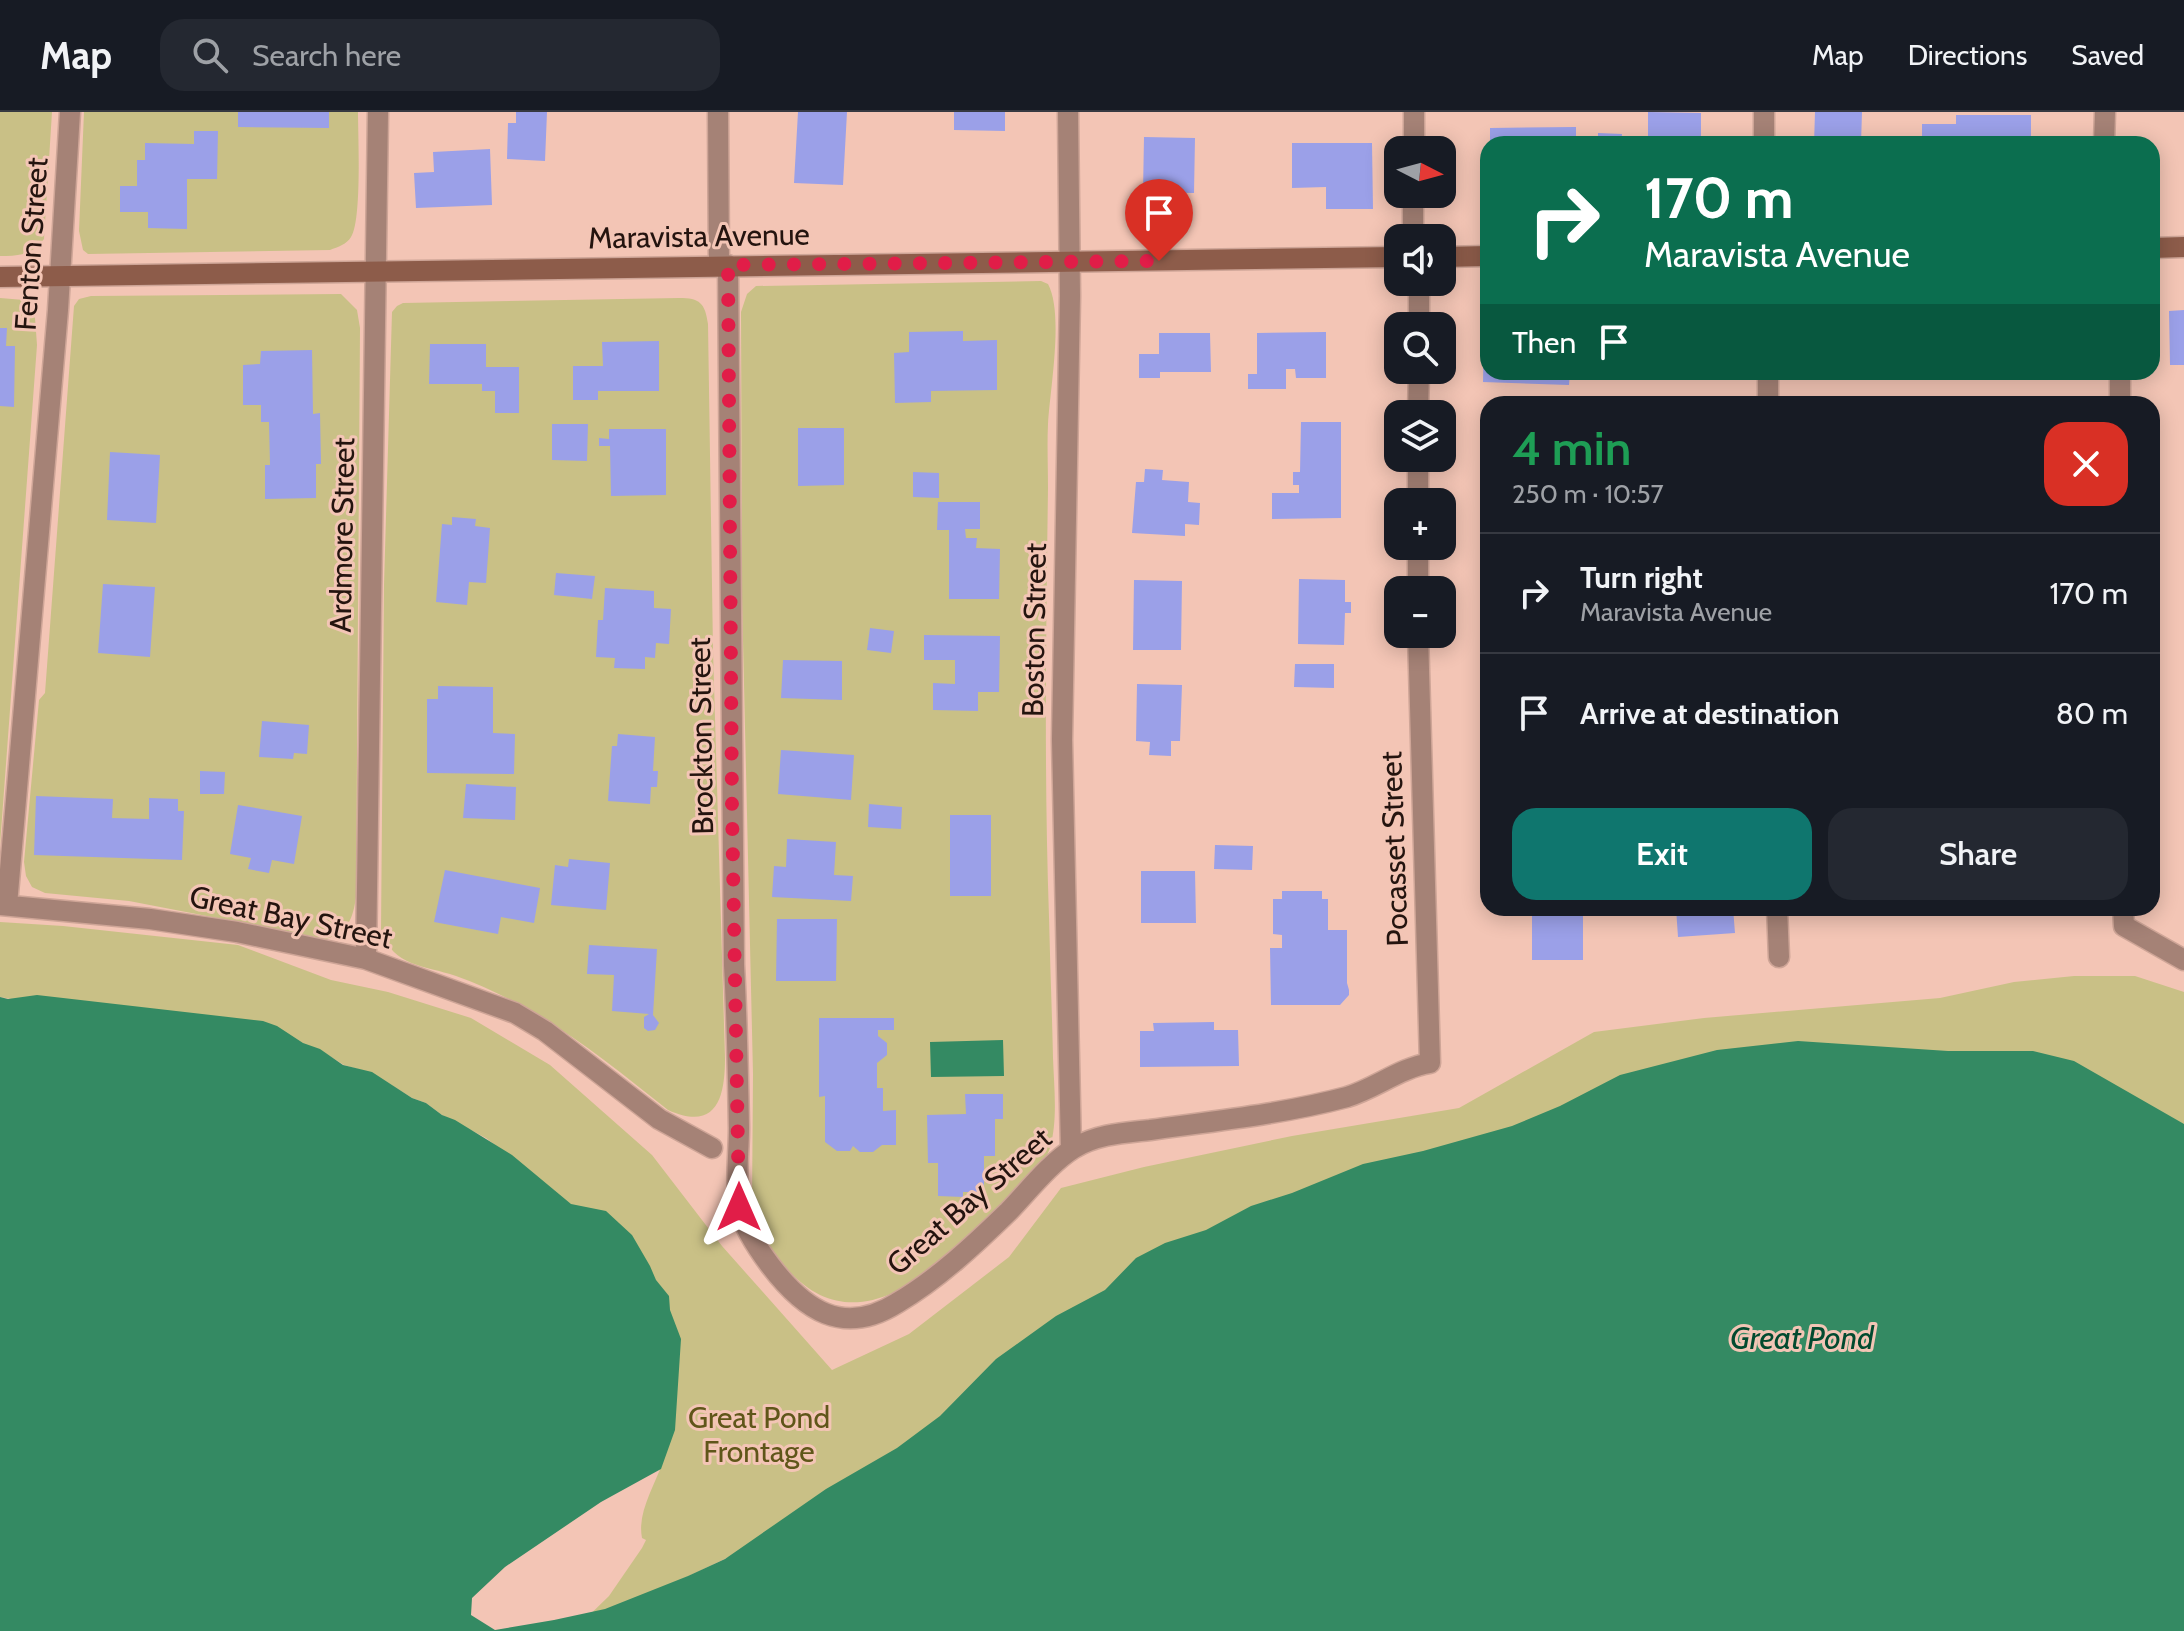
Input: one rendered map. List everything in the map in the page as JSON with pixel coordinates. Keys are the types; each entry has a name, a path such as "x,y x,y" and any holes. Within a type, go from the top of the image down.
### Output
{"main road":[{"path":"2160,248 2184,247"},
{"path":"1456,257 1480,256"},
{"name":"Maravista Avenue","path":"0,277 1384,257"}],"street":[{"name":"Fenton Street","path":"4,905 60,275 70,112"},
{"name":"Ardmore Street","path":"366,959 378,112"},
{"name":"Brockton Street","path":"718,112 724,265 739,1207"},
{"name":"Boston Street","path":"1068,112 1070,262 1062,740 1071,1150"},
{"path":"1414,112 1414,136"},
{"path":"1764,112 1764,136"},
{"path":"2104,136 2105,112"},
{"name":"Pocasset Street","path":"1418,648 1430,1063"},
{"name":"Great Bay Street","path":"4,905 150,919 237,932 366,959 515,1013 545,1031 659,1119 712,1148"},
{"path":"1777,916 1779,957"},
{"path":"2124,917 2184,960"},
{"name":"Great Bay Street","path":"739,1207 763,1256 802,1301 828,1315 850,1320 875,1315 917,1291 986,1234 1071,1150 1097,1136 1207,1122 1350,1096 1415,1065 1430,1063"}],"green space":[{"path":"0,112 52,112 44,239 25,254 13,256 0,256"},
{"path":"84,112 358,112 358,197 351,237 330,250 88,254 83,250 79,231"},
{"path":"1041,281 1048,284 1053,297 1056,332 1048,432 1046,702 1047,863 1055,1103 1050,1148 1039,1169 1015,1196 944,1260 894,1293 867,1301 841,1301 814,1292 788,1270 765,1240 752,1204 753,1074 742,597 741,312 747,294 756,286"},
{"path":"341,294 357,310 360,328 356,897 348,924 340,933 326,939 129,901 45,893 32,887 24,862 39,700 45,693 74,306 79,299 91,296"},
{"path":"0,298 24,300 35,318 37,345 0,845"},
{"path":"679,298 700,303 708,324 713,650 725,1072 715,1107 698,1117 668,1110 568,1034 515,1002 456,976 402,958 387,943 381,931 384,585 392,312 403,303"},
{"name":"Great Pond Frontage","path":"0,922 238,945 331,980 388,992 471,1018 550,1065 652,1155 722,1246 832,1370 909,1334 1009,1257 1061,1188 1292,1136 1459,1108 1594,1032 1704,1018 1940,998 2014,982 2074,976 2135,976 2184,992 2184,1165 809,1519 573,1631 609,1596 642,1548 646,1540 642,1538 641,1529 644,1510 662,1464 555,1191 486,1138 374,1074 344,1065 328,1055 0,997"}],"water":[{"name":"Great Pond","path":"37,995 263,1021 277,1026 343,1065 372,1072 412,1098 455,1120 512,1155 571,1204 606,1211 632,1235 656,1280 669,1296 670,1310 681,1339 675,1430 661,1469 601,1502 505,1567 472,1598 471,1615 495,1630 605,1609 725,1559 826,1489 897,1448 940,1416 996,1359 1056,1316 1105,1290 1136,1258 1165,1243 1206,1230 1251,1206 1363,1164 1512,1126 1560,1106 1620,1075 1717,1050 1798,1041 1948,1051 2033,1051 2074,1061 2184,1124 2184,1631 0,1631 0,997 8,999"},
{"path":"1003,1040 1004,1076 931,1077 930,1042"}],"building":[{"path":"238,112 329,112 329,128 238,127"},
{"path":"516,112 547,112 545,161 507,159 508,123 516,123"},
{"path":"798,112 847,112 843,185 794,183"},
{"path":"954,112 1005,112 1005,131 954,130"},
{"path":"1648,112 1701,113 1701,136 1648,136"},
{"path":"1815,112 1862,112 1861,136 1814,136"},
{"path":"1956,115 2031,115 2031,136 1922,136 1922,124 1956,124"},
{"path":"1576,127 1576,136 1490,136 1490,128"},
{"path":"194,131 218,131 217,179 187,179 187,229 148,228 148,212 120,212 120,186 137,186 137,160 145,160 145,143 194,144"},
{"path":"1598,133 1622,134 1622,136 1598,136"},
{"path":"1144,137 1195,138 1194,193 1143,192"},
{"path":"1292,143 1372,143 1373,209 1326,209 1326,187 1292,188"},
{"path":"490,149 492,205 416,208 414,173 434,172 433,152"},
{"path":"2184,310 2184,365 2170,365 2169,311"},
{"path":"0,328 7,328 6,346 15,346 14,407 0,406"},
{"path":"963,331 963,341 997,340 997,390 931,391 931,402 895,403 894,353 909,352 909,332"},
{"path":"1326,332 1326,378 1296,378 1295,369 1286,369 1286,389 1248,389 1248,374 1257,374 1257,333"},
{"path":"1159,333 1210,333 1211,372 1160,372 1160,378 1139,378 1139,354 1159,354"},
{"path":"659,341 659,391 598,391 598,400 573,400 573,366 603,366 602,342"},
{"path":"430,344 486,344 486,367 519,367 519,413 495,413 495,391 482,391 482,384 429,384"},
{"path":"312,350 313,414 320,413 321,464 316,464 316,498 265,499 265,465 270,465 269,422 261,422 261,405 243,405 243,365 260,364 261,351"},
{"path":"1483,380 1569,380 1569,385"},
{"path":"1301,422 1341,422 1341,518 1272,519 1272,493 1299,493 1299,485 1293,485 1293,472 1300,472"},
{"path":"552,424 588,424 587,461 552,460"},
{"path":"798,428 844,428 844,485 798,486"},
{"path":"609,429 666,429 666,495 611,496 610,446 599,446 599,438 609,439"},
{"path":"110,452 160,455 156,523 107,520"},
{"path":"1145,469 1163,470 1162,480 1189,482 1188,502 1200,503 1199,525 1185,524 1185,536 1132,533 1136,482 1144,482"},
{"path":"913,472 939,473 939,498 913,497"},
{"path":"938,502 980,502 980,529 965,529 966,538 977,538 976,548 1000,549 999,599 949,599 949,530 937,530"},
{"path":"452,517 476,519 475,526 490,528 486,583 469,582 467,605 436,602 442,524 452,525"},
{"path":"556,573 595,576 592,599 554,595"},
{"path":"1299,579 1345,580 1345,602 1351,602 1351,613 1345,613 1344,645 1298,644"},
{"path":"1134,580 1182,581 1181,650 1133,650"},
{"path":"103,584 155,587 150,657 98,653"},
{"path":"605,588 654,591 654,608 671,609 669,644 656,643 655,658 645,657 645,669 614,668 615,658 596,657 598,620 603,620"},
{"path":"870,628 894,631 891,653 867,650"},
{"path":"924,635 1000,636 999,692 978,692 978,711 933,710 933,683 955,684 955,660 924,660"},
{"path":"783,660 842,661 842,700 781,698"},
{"path":"1295,664 1334,664 1334,688 1294,687"},
{"path":"1137,684 1182,685 1180,741 1171,741 1171,756 1149,755 1150,742 1136,741"},
{"path":"438,686 493,687 493,733 515,734 514,774 427,773 427,699 438,699"},
{"path":"262,721 309,725 307,754 294,753 293,759 259,757"},
{"path":"618,734 655,737 653,771 658,771 657,787 651,787 650,804 608,801 612,746 617,746"},
{"path":"781,750 854,755 851,800 778,794"},
{"path":"200,771 225,772 224,794 200,794"},
{"path":"466,784 516,787 515,820 463,818"},
{"path":"36,796 113,799 112,818 149,819 149,798 178,799 178,811 184,811 182,860 34,855"},
{"path":"869,804 902,807 901,829 868,827"},
{"path":"238,805 302,816 294,864 272,860 269,873 248,869 251,858 230,854"},
{"path":"950,815 991,815 991,896 950,896"},
{"path":"787,839 836,842 834,875 853,876 851,901 772,897 774,866 786,867"},
{"path":"1215,845 1253,846 1252,870 1214,869"},
{"path":"569,859 610,863 606,910 551,905 555,865 568,867"},
{"path":"445,870 540,888 534,923 501,917 498,934 434,922"},
{"path":"1141,871 1195,871 1196,923 1141,923"},
{"path":"1282,891 1322,891 1322,899 1328,899 1328,930 1347,930 1349,995 1340,1005 1271,1005 1270,948 1282,948 1282,935 1273,934 1273,899 1282,899"},
{"path":"1532,916 1583,916 1583,960 1532,960"},
{"path":"1677,916 1734,916 1735,933 1678,937"},
{"path":"777,919 837,919 836,981 776,981"},
{"path":"589,945 657,949 653,1015 659,1023 655,1030 644,1028 644,1017 649,1014 612,1011 614,975 587,974"},
{"path":"819,1018 894,1018 894,1030 878,1030 878,1036 887,1043 887,1055 877,1063 877,1088 883,1088 883,1111 896,1110 896,1145 882,1145 873,1152 860,1152 853,1146 850,1151 837,1151 825,1142 825,1096 819,1097"},
{"path":"1214,1022 1214,1030 1238,1030 1239,1066 1140,1067 1140,1031 1154,1031 1153,1023"},
{"path":"965,1094 1003,1094 1003,1119 995,1119 995,1156 984,1156 984,1192 963,1192 963,1197 938,1196 938,1163 928,1163 927,1115 966,1114"}],"route":[{"path":"739,1207 726,304 728,265 1159,261"}]}
